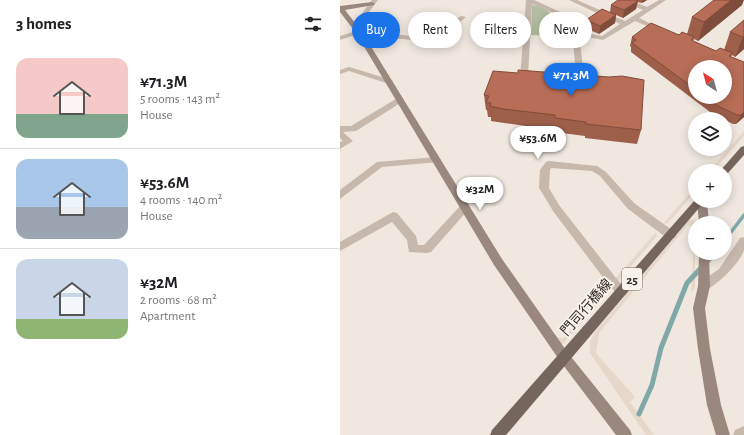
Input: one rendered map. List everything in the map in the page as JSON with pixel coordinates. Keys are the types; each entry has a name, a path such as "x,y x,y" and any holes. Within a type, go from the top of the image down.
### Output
{"main road":[{"path":"731,164 744,148"},
{"name":"門司行橋線","path":"497,435 695,208"}],"street":[{"path":"538,78 524,78 529,0 556,12"},
{"path":"572,0 626,24"},
{"path":"624,0 648,10"},
{"path":"592,36 603,38 664,0"},
{"path":"352,24 341,8 373,2"},
{"path":"368,12 373,2"},
{"path":"400,37 435,41 452,24 463,18"},
{"path":"634,18 668,33"},
{"path":"340,38 352,34"},
{"path":"368,48 498,262 564,357 623,433"},
{"path":"559,78 580,78 577,48"},
{"path":"340,72 349,70 389,82"},
{"path":"340,129 353,128 399,100"},
{"path":"340,134 349,141 340,146"},
{"path":"340,195 380,164 436,160"},
{"path":"622,291 612,281 556,208 544,188 545,170 549,164 594,168 604,174 631,206 671,235"},
{"path":"340,248 393,216 412,239 413,249 427,249 465,207"},
{"path":"704,283 723,272 744,241"},
{"path":"704,260 704,283 700,308 704,349 714,405 723,435"},
{"path":"740,435 744,433"}],"green space":[{"path":"532,5 542,7 549,12 539,12 539,35 531,35"}],"shaded area":[{"path":"744,131 744,136 732,150 732,145"},
{"path":"722,156 726,156 719,164 715,164"},
{"path":"688,195 688,200 668,223 663,224"},
{"path":"688,221 688,225 599,333 596,353 635,397 630,402 654,435 646,435 590,353 590,342 595,332"},
{"path":"656,232 657,236 619,280 616,280 615,279"},
{"path":"693,260 695,260 695,288 691,292"},
{"path":"610,285 612,287 563,344 561,344 556,336 563,339"}],"building":[{"path":"618,0 638,1 624,10 611,5"},
{"path":"714,0 731,0 704,22 692,17"},
{"path":"602,9 616,15 600,26 592,23 592,16"},
{"path":"744,20 743,37 730,32"},
{"path":"651,23 679,35 682,32 694,37 691,40 716,51 720,48 733,53 729,56 744,62 744,112 741,115 737,115 715,104 732,104 732,60 688,60 688,84 632,43 636,40 632,37"},
{"path":"518,70 609,77 622,76 644,80 641,130 586,124 586,122 555,118 555,115 490,106 491,103 486,102 489,96 484,95 493,71 518,73"}],"waterway":[{"path":"732,231 744,215"},
{"path":"639,414 652,385 661,348 687,283 708,260"}]}
